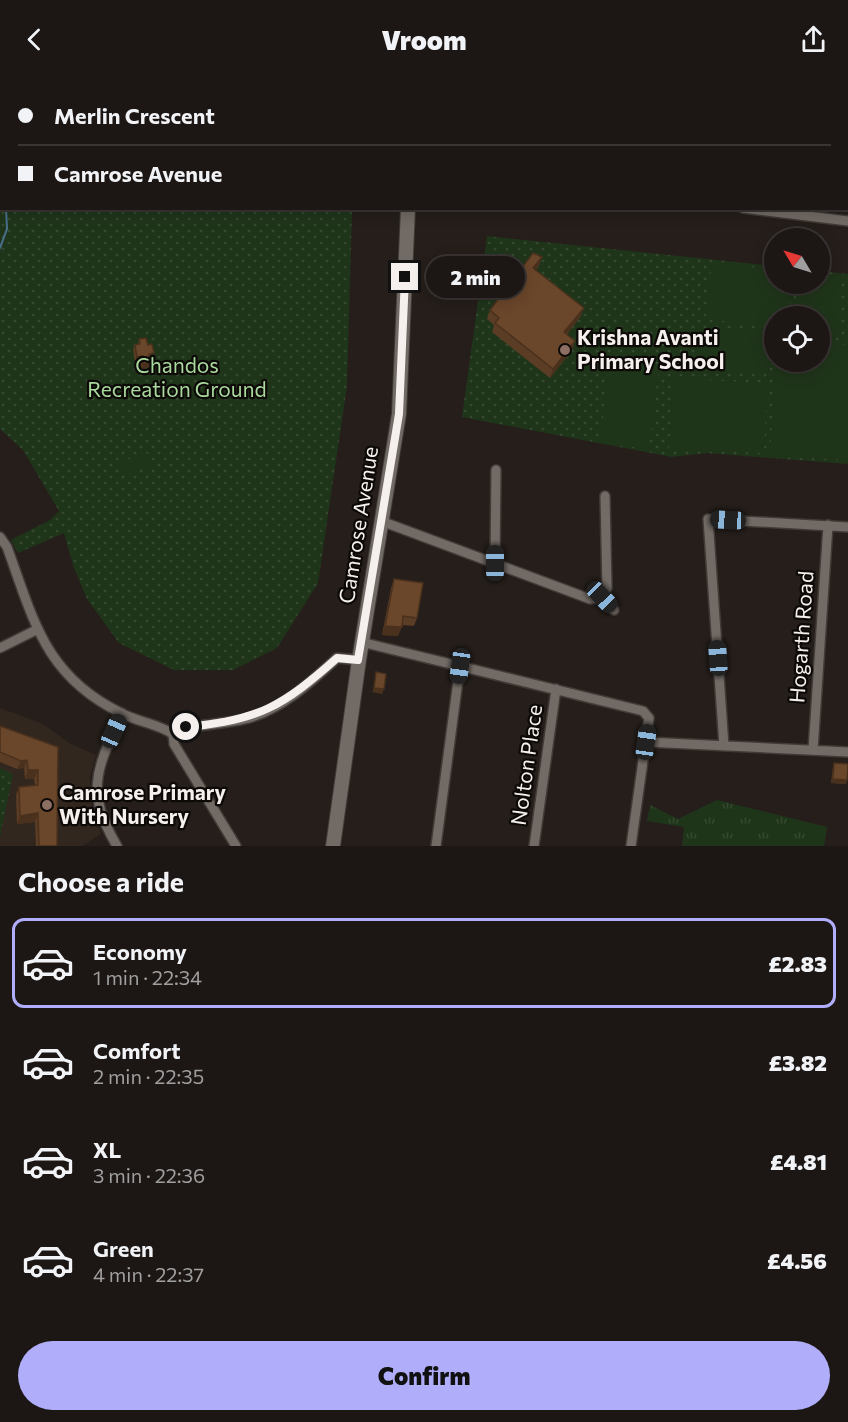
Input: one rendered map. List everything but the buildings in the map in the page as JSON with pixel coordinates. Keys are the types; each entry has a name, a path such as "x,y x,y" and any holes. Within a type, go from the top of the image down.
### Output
{"street":[{"name":"Camrose Avenue","path":"333,846 358,660 399,414 408,210"},
{"path":"759,210 848,221"},
{"path":"495,563 496,470"},
{"path":"602,597 607,588 605,496"},
{"path":"724,746 708,519 848,527"},
{"path":"381,521 590,599 602,597"},
{"name":"Hogarth Road","path":"813,750 828,525"},
{"path":"0,537 7,547 36,630 54,662 90,695 122,713 173,734"},
{"path":"602,597 614,610"},
{"path":"0,648 36,630"},
{"path":"361,642 643,711 649,718 631,846"},
{"path":"173,734 186,727 247,719 284,702 337,658 358,660"},
{"path":"436,846 460,666"},
{"name":"Nolton Place","path":"534,846 556,689"},
{"path":"117,846 101,819 97,793 99,767 122,713"},
{"path":"173,734 174,744 236,846"},
{"path":"646,742 848,752"}],"shaded area":[{"path":"0,708 43,724 69,743 96,755 90,777 91,803 101,834 82,846 0,846"}],"green space":[{"name":"Chandos Recreation Ground","path":"0,210 352,210 347,386 318,583 277,648 233,670 174,670 119,643 87,599 73,565 64,533 18,553 11,540 50,520 59,511 23,450 0,429"},
{"path":"487,236 764,265 764,294 830,294 830,272 848,274 848,464 707,453 672,457 462,417"},
{"path":"712,262 764,269 764,294 791,294 789,306 764,306 764,326 706,319"},
{"path":"830,275 842,276 838,338 830,338 830,306 796,306 796,294 830,294"},
{"path":"701,330 764,331 764,372 768,373 700,372"},
{"path":"830,344 848,345 848,460 770,456 774,372 830,372"},
{"path":"610,359 659,365 649,449 600,443"},
{"path":"673,379 767,383 764,453 669,449"},
{"path":"147,453 152,465 121,475 117,463"},
{"path":"0,768 13,774 0,837"},
{"path":"717,800 827,827 824,846 682,846 684,827 647,821 650,805 678,819"}],"waterway":[{"path":"0,248 7,229 6,210"}],"place":[{"name":"Krishna Avanti Primary School","path":"565,350"},
{"name":"Camrose Primary With Nursery","path":"47,805"}],"route":[{"path":"186,727 247,719 284,702 337,658 358,660 399,414 405,277"}]}
